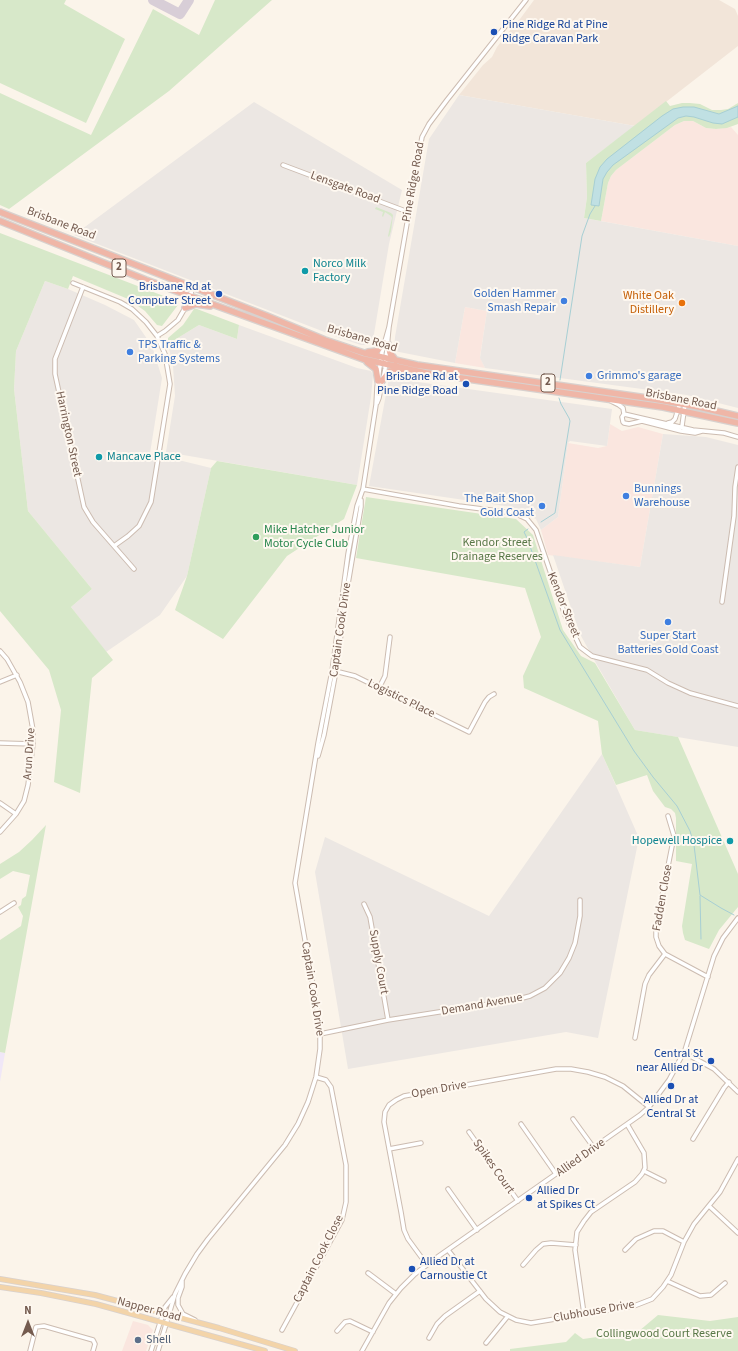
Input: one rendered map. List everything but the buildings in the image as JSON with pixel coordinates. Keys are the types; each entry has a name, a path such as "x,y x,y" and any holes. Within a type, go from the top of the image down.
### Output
{"highway":[{"name":"Brisbane Road","path":"0,212 325,340 364,353 396,361 682,404 738,416"},
{"name":"Brisbane Road","path":"0,221 146,280 363,359 412,370 681,410 738,423"},
{"path":"185,308 200,304 239,314"},
{"path":"364,353 377,351 386,343 390,353 396,361"},
{"path":"363,359 376,369 380,381 392,371 412,370"}],"main road":[{"name":"Napper Road","path":"0,1279 85,1293 261,1340 295,1351"},
{"name":"Napper Road","path":"0,1286 96,1304 265,1351"}],"street":[{"name":"Pine Ridge Road","path":"383,364 420,142 424,131 450,95 526,0"},
{"name":"Lensgate Road","path":"282,165 408,212"},
{"path":"73,283 120,302 132,309 146,322 157,336 167,362 170,384 151,502 138,526 128,536 114,546"},
{"name":"Harrington Street","path":"83,287 55,359 55,374 84,507 93,522 134,569"},
{"path":"157,336 178,320 185,308 193,288"},
{"name":"Captain Cook Drive","path":"175,1294 197,1254 286,1145 308,1102 316,1077 320,1049 320,1034 295,883 315,763 334,671 348,554 357,506 363,489 376,405 379,398 383,364"},
{"path":"604,398 622,406 624,414 622,418 624,423 645,422 673,430 695,433 702,431"},
{"path":"682,404 682,426"},
{"path":"624,414 668,423 672,422 681,410"},
{"path":"657,421 738,437"},
{"path":"673,430 682,426"},
{"path":"722,602 734,516 735,487 738,467"},
{"name":"Kendor Street","path":"363,489 459,506 514,513 527,519 536,530 565,615 580,647 592,656 647,670 668,683 690,693 738,706"},
{"path":"379,688 385,676 390,637"},
{"name":"Arun Drive","path":"0,651 17,675 28,702 32,718 33,744 28,785 24,801 16,814 0,832"},
{"name":"Logistics Place","path":"334,671 349,674 469,732 484,702 494,694"},
{"path":"0,682 17,675"},
{"path":"0,743 33,744"},
{"path":"0,803 16,814"},
{"name":"Fadden Close","path":"665,954 659,946 656,937 656,927 674,836 668,816"},
{"name":"Demand Avenue","path":"320,1034 388,1020 515,1000 530,996 544,988 560,973 570,958 575,943 580,916 580,900"},
{"path":"0,912 14,903"},
{"name":"Supply Court","path":"364,904 370,917 388,1020"},
{"name":"Allied Drive","path":"362,1351 389,1303 415,1274 640,1116 649,1107 669,1080 677,1066 692,1030 714,956 723,938 737,921"},
{"path":"635,1038 645,984 649,975 665,954 708,976"},
{"path":"683,1052 714,1069 738,1092"},
{"name":"Open Drive","path":"427,1265 408,1239 404,1230 384,1122 385,1112 396,1100 404,1096 556,1069 571,1069 605,1077 623,1086 649,1107"},
{"name":"Captain Cook Close","path":"282,1330 342,1220 346,1202 346,1165 331,1087 326,1080 316,1077"},
{"path":"693,1139 728,1082"},
{"path":"573,1119 594,1148"},
{"path":"520,1124 556,1174"},
{"path":"584,1314 575,1250 578,1232 591,1212 635,1182 644,1171 646,1163 644,1152 627,1124"},
{"name":"Spikes Court","path":"469,1132 518,1201"},
{"path":"389,1149 421,1142"},
{"name":"Clubhouse Drive","path":"448,1250 486,1299 500,1312 516,1320 531,1323 634,1306 652,1299 667,1281 671,1275 684,1242 694,1224 720,1192 736,1166 738,1159"},
{"path":"644,1171 664,1181"},
{"path":"448,1189 478,1230"},
{"path":"709,1206 738,1233"},
{"path":"625,1250 636,1239 654,1231 663,1231 684,1242"},
{"path":"523,1265 543,1244 576,1244"},
{"path":"368,1273 396,1294"},
{"path":"182,1280 182,1287 178,1302 180,1310 190,1318 204,1325"},
{"path":"667,1281 700,1296 711,1295 725,1283"},
{"path":"429,1338 437,1324 445,1316 480,1291"},
{"path":"151,1351 165,1306 175,1294"},
{"path":"158,1351 175,1294"},
{"path":"486,1343 508,1316"},
{"path":"338,1331 345,1322 350,1321 373,1332"},
{"path":"30,1351 36,1327 44,1326 90,1338 95,1342 93,1351"}],"shaded area":[{"path":"534,0 719,0 735,9 738,16 738,46 635,126 459,95 483,65 492,57 497,47"},
{"path":"459,95 635,126 586,163 587,197 584,218 738,246 738,408 687,395 485,368 480,358 487,311 465,307 455,363 394,351 395,337 429,139"},
{"path":"254,102 402,190 389,244 374,334 368,345 361,345 340,338 74,235"},
{"path":"684,121 693,121 706,128 716,129 731,127 738,135 738,246 601,221 608,183 611,176 616,170 675,125"},
{"path":"45,281 105,305 134,320 152,346 162,378 150,453 211,468 187,576 160,615 106,652 71,607 92,589 28,511 14,389 16,351"},
{"path":"465,307 487,311 480,357 485,368 455,363"},
{"path":"199,325 237,339 239,325 357,368 371,371 373,375 371,397 357,485 166,452 175,396 173,366 168,344"},
{"path":"389,378 612,409 607,446 570,441 568,443 558,517 541,530 536,519 512,507 369,486"},
{"path":"610,424 622,431 638,427 663,434 640,567 548,555 541,530 558,517 568,443 598,448 607,446"},
{"path":"663,434 706,437 738,445 738,747 635,730 580,634 553,555 640,567"},
{"path":"602,754 639,838 598,1038 566,1032 348,1069 315,872 325,837 489,916"},
{"path":"0,1052 5,1053 0,1082"},
{"path":"133,1321 148,1325 153,1330 146,1351 122,1351"}],"green space":[{"path":"0,0 66,0 64,4 125,39 86,123 0,83"},
{"path":"215,0 272,0 169,91 9,209 0,205 0,93 91,135 153,9 199,35"},
{"path":"666,101 670,106 690,103 700,104 712,110 728,109 738,103 738,124 727,128 716,129 706,128 693,121 684,121 675,125 616,170 611,176 608,183 601,221 584,218 587,197 586,163"},
{"path":"376,207 393,215 389,237 392,218 385,212 383,217 383,212 375,209"},
{"path":"0,233 174,300 178,305 162,326 157,325 145,311 128,299 73,276 68,289 45,281 16,351 14,389 28,511 92,589 71,607 113,660 92,678 80,793 54,782 61,710 49,670 0,611"},
{"path":"194,309 239,325 237,339 199,325 168,344 168,338 183,325"},
{"name":"Mike Hatcher Junior Motor Cycle Club","path":"217,461 357,485 344,519 287,556 223,639 175,610 187,576 211,468"},
{"name":"Kendor Street Drainage Reserves","path":"366,497 516,519 533,535 563,630 581,656 595,663 635,730 678,737 738,874 738,907 719,930 709,949 685,940 683,933 682,926 692,864 676,861 675,813 671,809 665,807 653,791 647,775 616,785 602,754 598,721 524,688 523,676 541,637 525,588 356,558"},
{"path":"46,825 5,1053 0,1052 0,940 21,926 23,916 18,907 21,905 22,899 26,896 30,875 13,871 0,879 0,864 19,852"},
{"name":"Collingwood Court Reserve","path":"658,1315 710,1321 738,1317 738,1351 510,1351 510,1349 566,1342 575,1333 583,1339 639,1331"}],"water":[{"path":"738,106 738,117 722,124 713,123 694,117 686,116 678,118 613,165 603,179 599,206 591,205 595,179 600,167 607,159 662,116 673,109 683,107 694,107 719,114"}],"waterway":[{"path":"560,380 582,236 590,214 595,206"},
{"path":"541,522 555,513 570,421 559,398"},
{"path":"528,529 524,532 560,630 634,751 677,806 690,831 694,845 700,895 734,915"},
{"path":"700,896 701,939"}],"taxiway":[{"path":"153,0 180,14 189,0"}],"place":[{"name":"Pine Ridge Rd at Pine Ridge Caravan Park","path":"494,32"},
{"name":"Norco Milk Factory","path":"305,271"},
{"name":"Brisbane Rd at Computer Street","path":"219,294"},
{"name":"Golden Hammer Smash Repair","path":"564,301"},
{"name":"White Oak Distillery","path":"682,303"},
{"name":"TPS Traffic & Parking Systems","path":"130,352"},
{"name":"Grimmo's garage","path":"589,376"},
{"name":"Brisbane Rd at Pine Ridge Road","path":"466,384"},
{"name":"Mancave Place","path":"99,457"},
{"name":"Bunnings Warehouse","path":"626,496"},
{"name":"The Bait Shop Gold Coast","path":"542,506"},
{"name":"Mike Hatcher Junior Motor Cycle Club","path":"256,537"},
{"name":"Super Start Batteries Gold Coast","path":"668,622"},
{"name":"Hopewell Hospice","path":"730,841"},
{"name":"Central St near Allied Dr","path":"711,1061"},
{"name":"Allied Dr at Central St","path":"671,1086"},
{"name":"Allied Dr at Spikes Ct","path":"529,1198"},
{"name":"Allied Dr at Carnoustie Ct","path":"412,1269"},
{"name":"Shell","path":"138,1340"}]}
